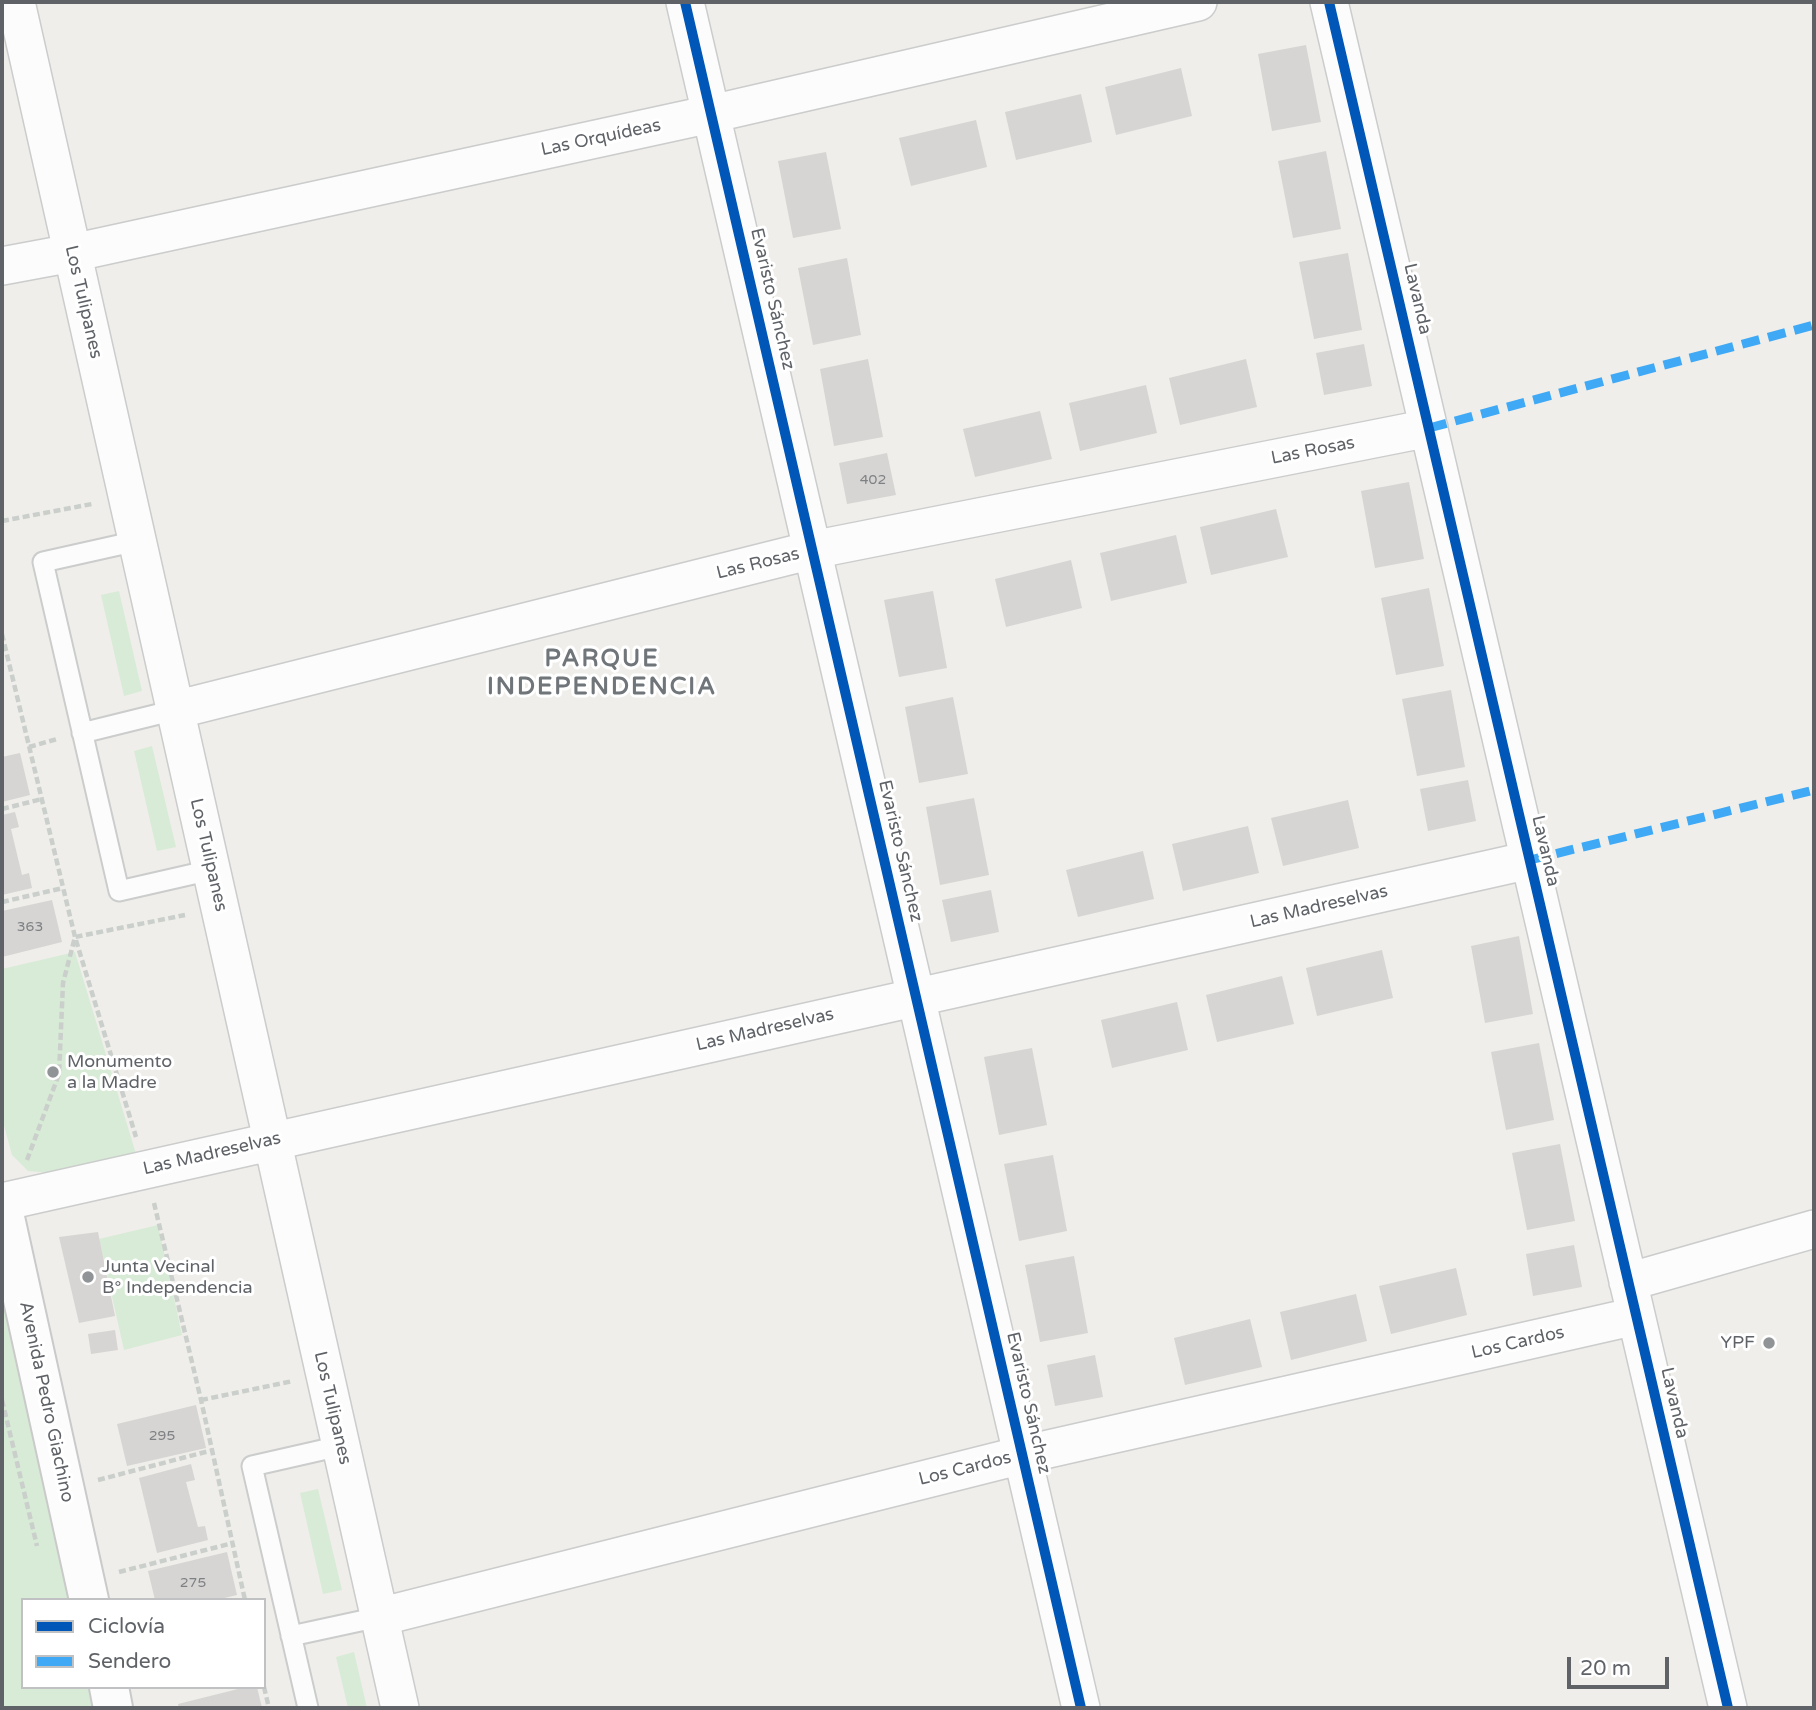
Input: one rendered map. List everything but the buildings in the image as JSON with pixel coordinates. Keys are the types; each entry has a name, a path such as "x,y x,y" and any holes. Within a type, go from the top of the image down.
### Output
{"main road":[{"name":"Avenida Pedro Giachino","path":"9,1201 87,1590"},
{"path":"109,1689 113,1708"}],"street":[{"name":"Los Tulipanes","path":"16,2 400,1708"},
{"name":"Evaristo Sánchez","path":"685,2 1081,1708"},
{"name":"Las Orquídeas","path":"2,266 711,114 1198,2"},
{"name":"Lavanda","path":"1329,2 1728,1708"},
{"name":"Las Rosas","path":"175,710 812,550 1429,428"},
{"name":"Las Madreselvas","path":"9,1201 1530,860"},
{"name":"Los Cardos","path":"379,1616 1632,1299 1814,1229"}],"lane":[{"path":"137,541 43,562 119,891 211,870"},
{"path":"82,733 175,710"},
{"path":"308,1708 252,1466 340,1446"},
{"path":"291,1636 379,1616"}],"path":[{"path":"2,521 127,498"},
{"path":"2,634 75,937 146,1169 213,1450 245,1598"},
{"path":"2,809 42,799"},
{"path":"2,902 63,888"},
{"path":"75,937 220,908"},
{"path":"9,1201 59,1074 63,983 75,937"},
{"path":"201,1400 324,1374"},
{"path":"2,1400 37,1546"},
{"path":"65,1488 213,1450"},
{"path":"87,1590 233,1543"},
{"path":"264,1689 269,1708"}],"green space":[{"path":"119,591 142,691 124,696 101,595"},
{"path":"152,746 176,847 157,851 134,751"},
{"path":"75,952 136,1154 51,1173 28,1171 12,1155 2,1118 2,969"},
{"path":"158,1225 182,1335 124,1350 99,1239"},
{"path":"2,1275 75,1598 21,1598 21,1689 94,1689 99,1708 2,1708"},
{"path":"318,1489 342,1590 323,1594 300,1493"},
{"path":"354,1652 367,1708 348,1708 336,1657"}],"marked path":[{"path":"1429,428 1814,325"},
{"path":"1530,860 1814,790"}],"cycle path":[{"path":"685,2 1081,1708"},
{"path":"1329,2 1728,1708"}],"place":[{"name":"Monumento a la Madre","path":"53,1072"},
{"name":"Junta Vecinal B° Independencia","path":"88,1277"},
{"name":"YPF","path":"1769,1343"}],"district":[{"name":"PARQUE INDEPENDENCIA","path":"602,674"}]}
